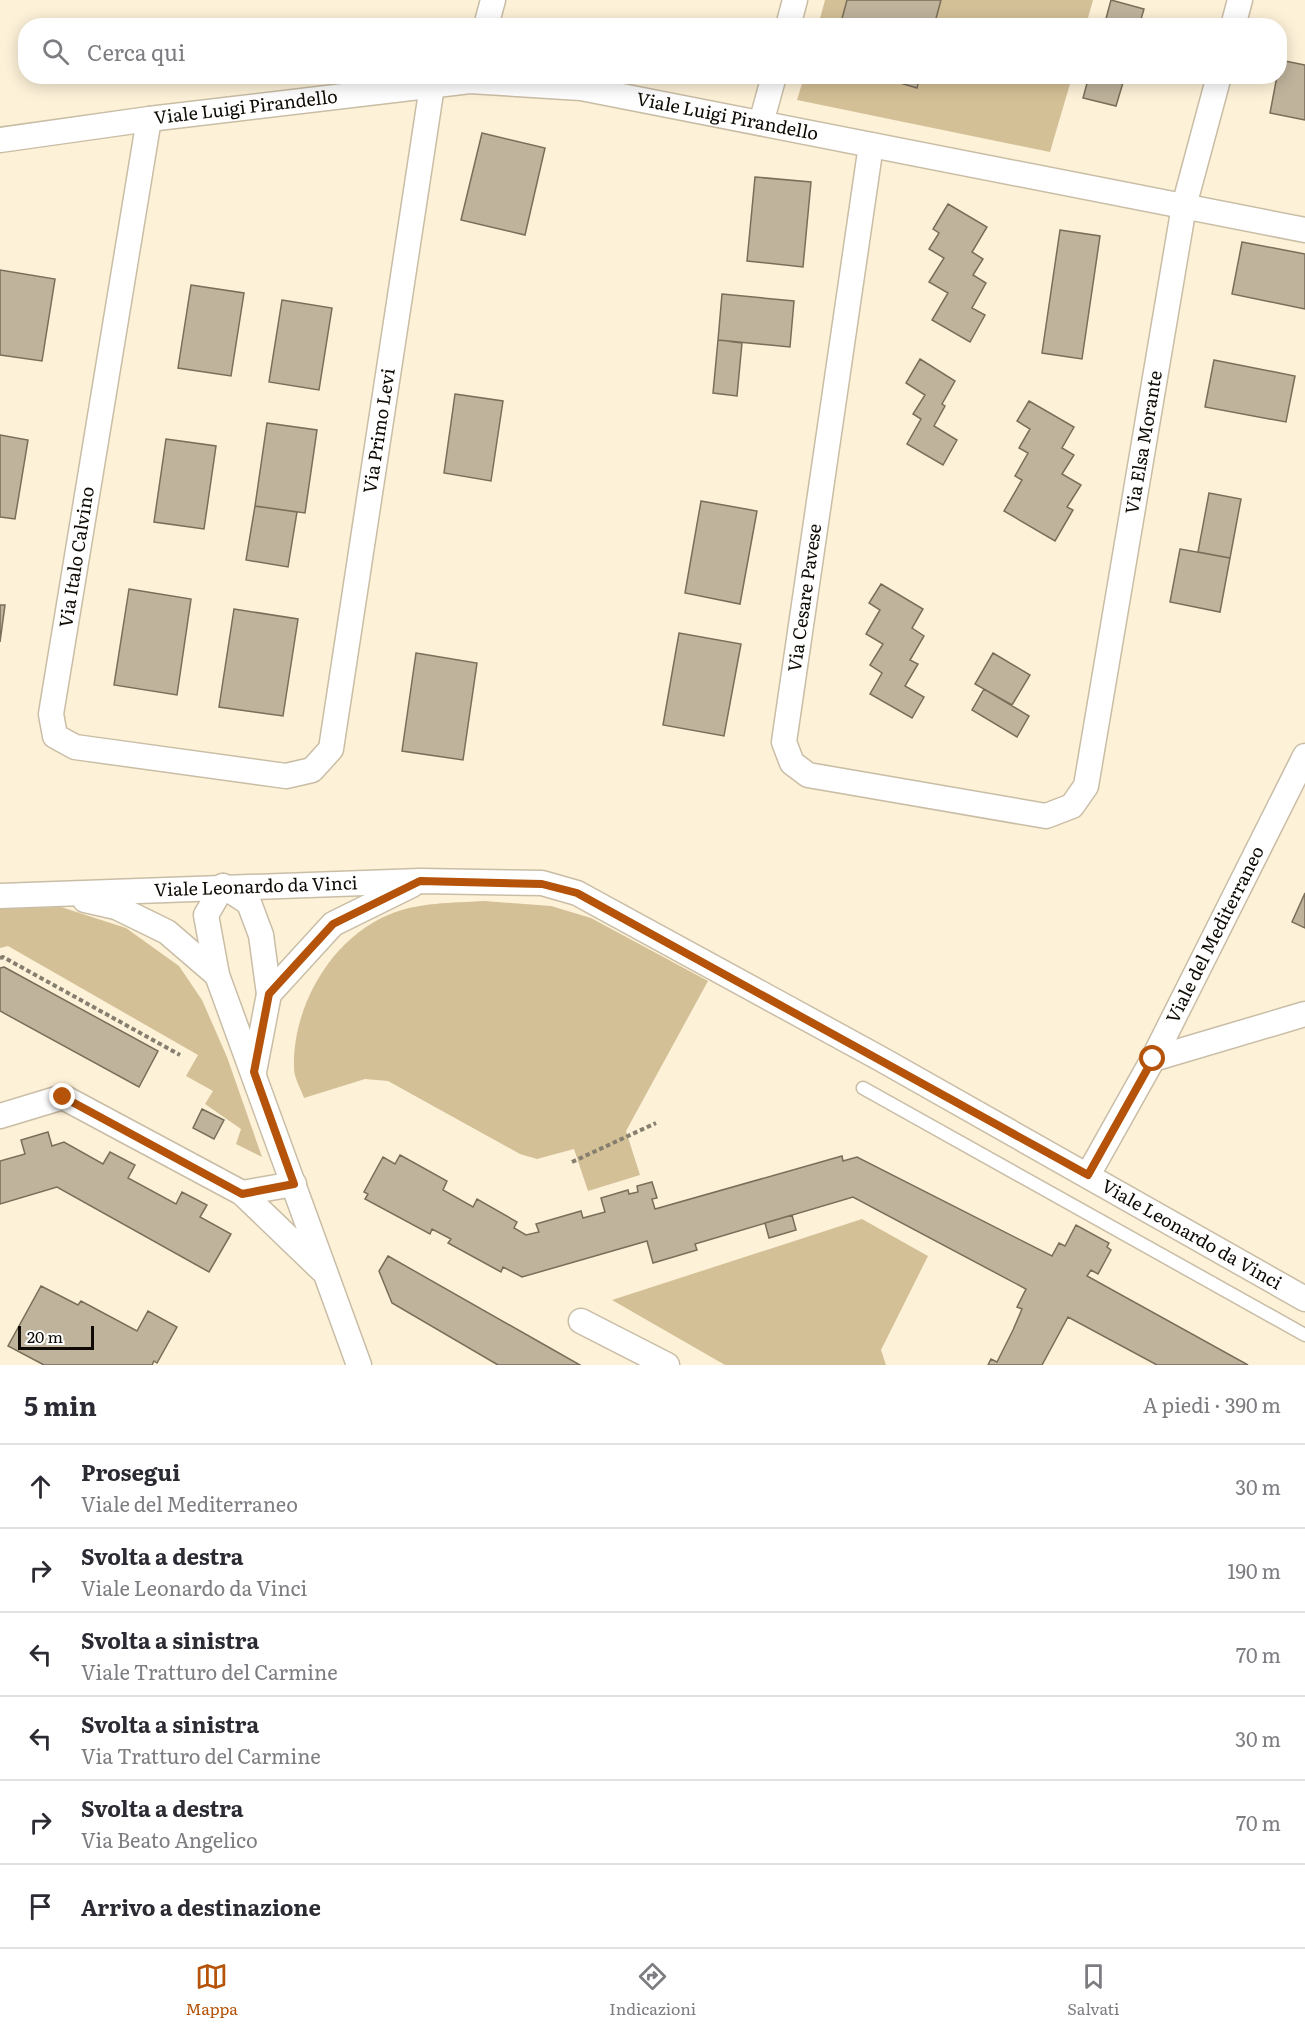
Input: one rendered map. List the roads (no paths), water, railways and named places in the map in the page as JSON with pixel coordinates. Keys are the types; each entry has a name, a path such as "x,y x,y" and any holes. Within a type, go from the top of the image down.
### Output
{"street":[{"path":"488,18 493,0"},
{"path":"790,18 795,0"},
{"path":"1235,18 1240,0"},
{"name":"Viale Luigi Pirandello","path":"0,140 149,119 443,84"},
{"name":"Viale Luigi Pirandello","path":"532,84 581,88 1305,230"},
{"path":"761,123 772,84"},
{"name":"Via Elsa Morante","path":"1072,806 1086,786 1184,206 1217,84"},
{"name":"Via Primo Levi","path":"312,770 331,749 432,86"},
{"name":"Via Italo Calvino","path":"149,119 51,714 55,736 75,747 286,776 312,770"},
{"name":"Via Cesare Pavese","path":"871,145 784,742 792,763 807,775 1046,816 1072,806"},
{"name":"Viale del Mediterraneo","path":"1088,1175 1153,1059 1305,756"},
{"path":"269,994 333,924 420,881"},
{"name":"Viale Leonardo da Vinci","path":"0,896 223,886 420,881 542,884 577,893 1088,1175 1305,1299"},
{"path":"254,1072 269,994 261,935 249,903 223,886 206,915 217,975 359,1365"},
{"path":"56,893 116,907 167,932 217,975"},
{"path":"1153,1059 1305,1014"},
{"path":"0,1116 63,1097 242,1194 325,1273"},
{"path":"242,1194 294,1184"},
{"path":"581,1321 667,1365"}],"lane":[{"name":"Viale Leonardo da Vinci","path":"863,1088 1305,1335"}]}
